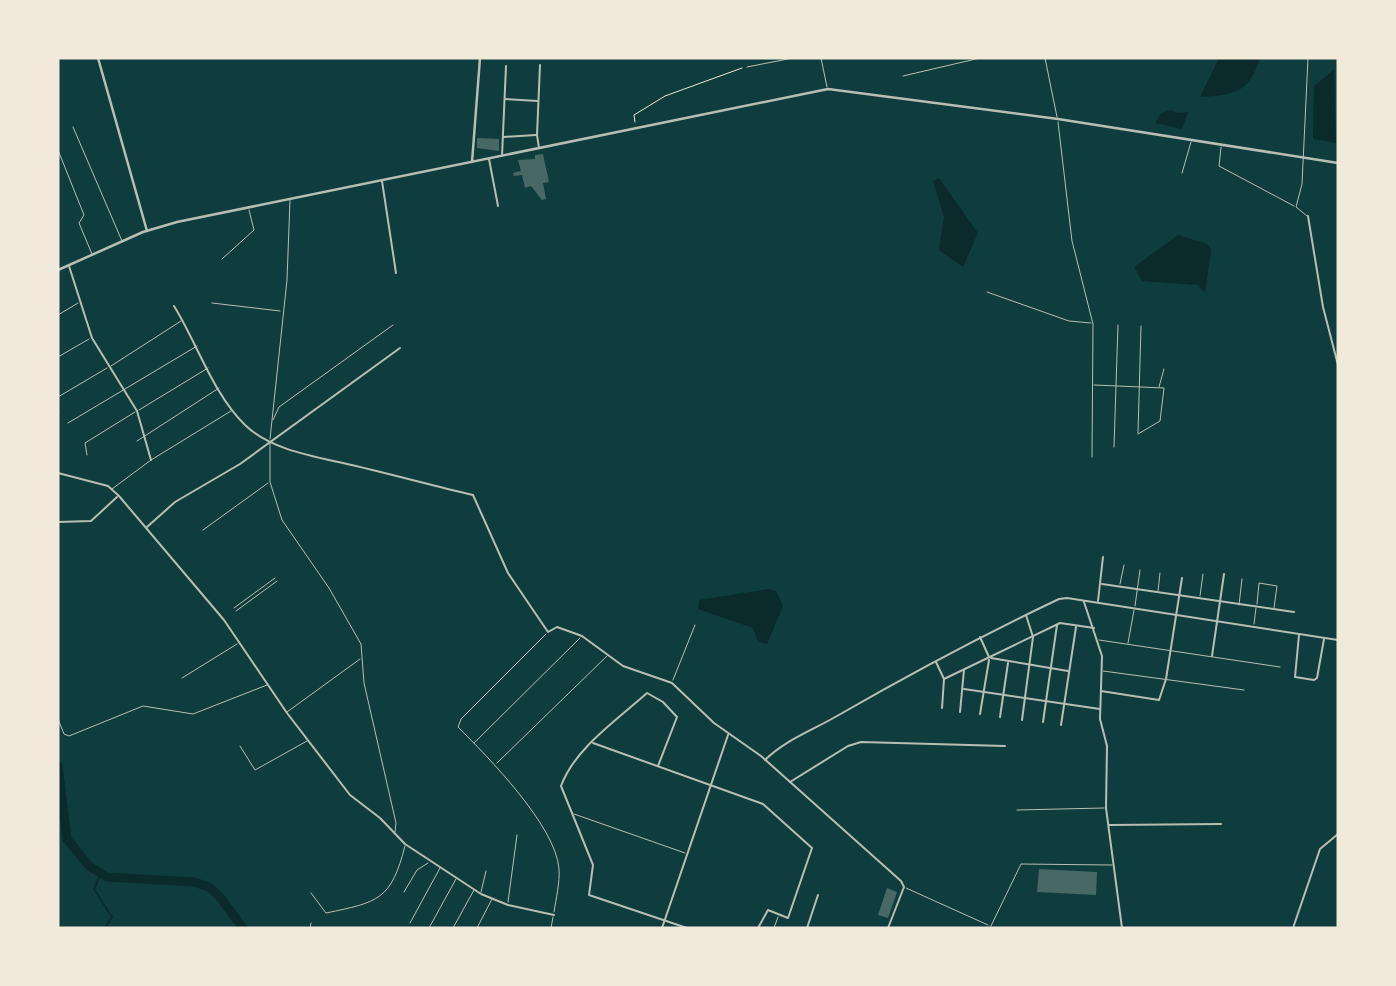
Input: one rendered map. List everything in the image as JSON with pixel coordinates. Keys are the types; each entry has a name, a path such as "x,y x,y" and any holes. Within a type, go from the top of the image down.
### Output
{"street":[{"path":"98,58 147,231"},
{"path":"472,162 473,119 480,58"},
{"path":"539,148 537,135 540,65"},
{"path":"502,156 506,66"},
{"path":"58,270 147,231 828,89 1058,119 1338,163"},
{"path":"504,99 539,102"},
{"path":"502,137 537,135"},
{"path":"489,159 498,206"},
{"path":"382,181 396,273"},
{"path":"1308,216 1314,259 1338,365"},
{"path":"69,265 92,338 137,411 151,460"},
{"path":"174,306 219,388 244,424 270,440 323,460 473,495 508,573 548,632 557,627 582,636 623,666 672,683 901,881 904,887 888,928"},
{"path":"146,528 175,502 205,487 400,348"},
{"path":"58,473 112,489 204,594 286,713 350,795 396,832 405,844 474,890 508,905 554,915"},
{"path":"58,522 91,521 118,496"},
{"path":"1097,602 1102,584 1103,557"},
{"path":"1212,656 1224,573"},
{"path":"1100,691 1159,700 1166,680 1182,578"},
{"path":"1102,584 1158,590 1178,596 1294,612"},
{"path":"764,761 778,747 808,733 935,660 1059,599 1097,602 1338,640"},
{"path":"1083,600 1099,640 1100,709 1107,746 1106,808 1122,928"},
{"path":"1022,720 1033,637 1026,615"},
{"path":"944,679 1057,624 1095,628"},
{"path":"1043,722 1057,624"},
{"path":"1061,725 1076,626"},
{"path":"1299,634 1295,677 1304,679 1317,678 1324,638"},
{"path":"980,636 990,658 980,714"},
{"path":"990,658 1069,671"},
{"path":"935,660 944,679 942,708"},
{"path":"1000,718 1009,662"},
{"path":"960,712 964,669"},
{"path":"964,689 1100,709"},
{"path":"658,766 677,717 663,702 647,693 592,743 566,774 561,786 593,865 589,895 687,928"},
{"path":"662,928 729,734"},
{"path":"789,783 848,746 861,742 1006,746"},
{"path":"592,743 763,804 812,848 788,918 768,910 758,928"},
{"path":"1108,825 1221,824"},
{"path":"1293,928 1320,849 1338,834"},
{"path":"807,928 818,895"}],"lane":[{"path":"747,66 793,58"},
{"path":"821,58 828,89"},
{"path":"903,76 980,58"},
{"path":"1045,58 1058,119 1072,241 1093,324 1092,457"},
{"path":"1296,207 1302,184 1301,157 1306,135 1308,58"},
{"path":"73,127 122,241"},
{"path":"1182,173 1192,140"},
{"path":"1221,145 1219,166 1308,216"},
{"path":"58,150 84,215 79,223 92,254"},
{"path":"290,200 283,311 270,440 270,482 282,520 337,600 361,644 364,683 397,823 396,832"},
{"path":"222,259 254,230 248,208"},
{"path":"986,292 1069,320 1093,324"},
{"path":"58,315 80,302"},
{"path":"212,303 283,311"},
{"path":"58,397 183,320"},
{"path":"272,423 279,407 393,325"},
{"path":"1114,447 1118,325"},
{"path":"1092,384 1116,386 1139,387 1159,387 1164,388 1160,421 1138,435 1139,387 1141,326"},
{"path":"58,357 92,338"},
{"path":"68,423 197,346"},
{"path":"88,454 85,443 208,368"},
{"path":"1159,387 1164,369"},
{"path":"137,441 219,388"},
{"path":"112,489 151,460 233,410"},
{"path":"203,530 270,482"},
{"path":"1120,586 1124,565"},
{"path":"1128,644 1140,570"},
{"path":"1158,590 1160,573"},
{"path":"1199,598 1203,575"},
{"path":"234,608 275,578"},
{"path":"1239,605 1242,579"},
{"path":"236,611 277,581"},
{"path":"1254,627 1259,583 1277,586 1274,610"},
{"path":"672,683 695,625"},
{"path":"548,632 461,719 458,727 496,765 543,828 559,867 551,928"},
{"path":"474,743 582,636"},
{"path":"1099,640 1280,667"},
{"path":"182,678 239,643"},
{"path":"496,765 608,655"},
{"path":"286,713 362,658"},
{"path":"1101,670 1244,690"},
{"path":"58,719 64,734 69,736 143,706 193,714 267,685"},
{"path":"240,746 255,770 308,741"},
{"path":"1017,810 1106,808"},
{"path":"571,812 687,854"},
{"path":"508,905 517,835"},
{"path":"311,892 326,913 369,904 396,880 405,844"},
{"path":"404,892 417,870 430,862"},
{"path":"991,927 1021,864 1112,865"},
{"path":"410,923 440,868"},
{"path":"481,894 486,871"},
{"path":"429,928 456,879"},
{"path":"904,887 995,928"},
{"path":"453,928 474,890"},
{"path":"477,928 492,898"},
{"path":"774,928 779,914"},
{"path":"310,928 311,923"}],"path":[{"path":"636,127 634,115 665,96 747,66"}],"water":[{"path":"1219,58 1260,58 1251,79 1239,90 1200,97"},
{"path":"1334,70 1336,143 1313,139 1314,86"},
{"path":"1170,110 1188,112 1182,129 1155,123 1161,113"},
{"path":"939,178 978,233 963,267 939,250 944,217 933,181"},
{"path":"1178,235 1207,244 1211,250 1205,293 1198,285 1142,281 1134,267"},
{"path":"769,589 776,591 783,606 767,644 758,642 753,628 698,609 699,600"}],"building":[{"path":"477,138 499,139 499,151 477,148"},
{"path":"543,154 549,182 543,183 546,199 542,200 531,186 525,188 522,175 514,176 513,173 521,171 518,160 535,159 535,155"},
{"path":"1039,869 1097,872 1096,895 1037,892"},
{"path":"887,888 897,892 888,918 878,915"}],"waterway":[{"path":"58,766 67,839 89,866 107,877 194,882 209,887 243,928"},
{"path":"101,873 94,889 112,917 105,928"}]}
